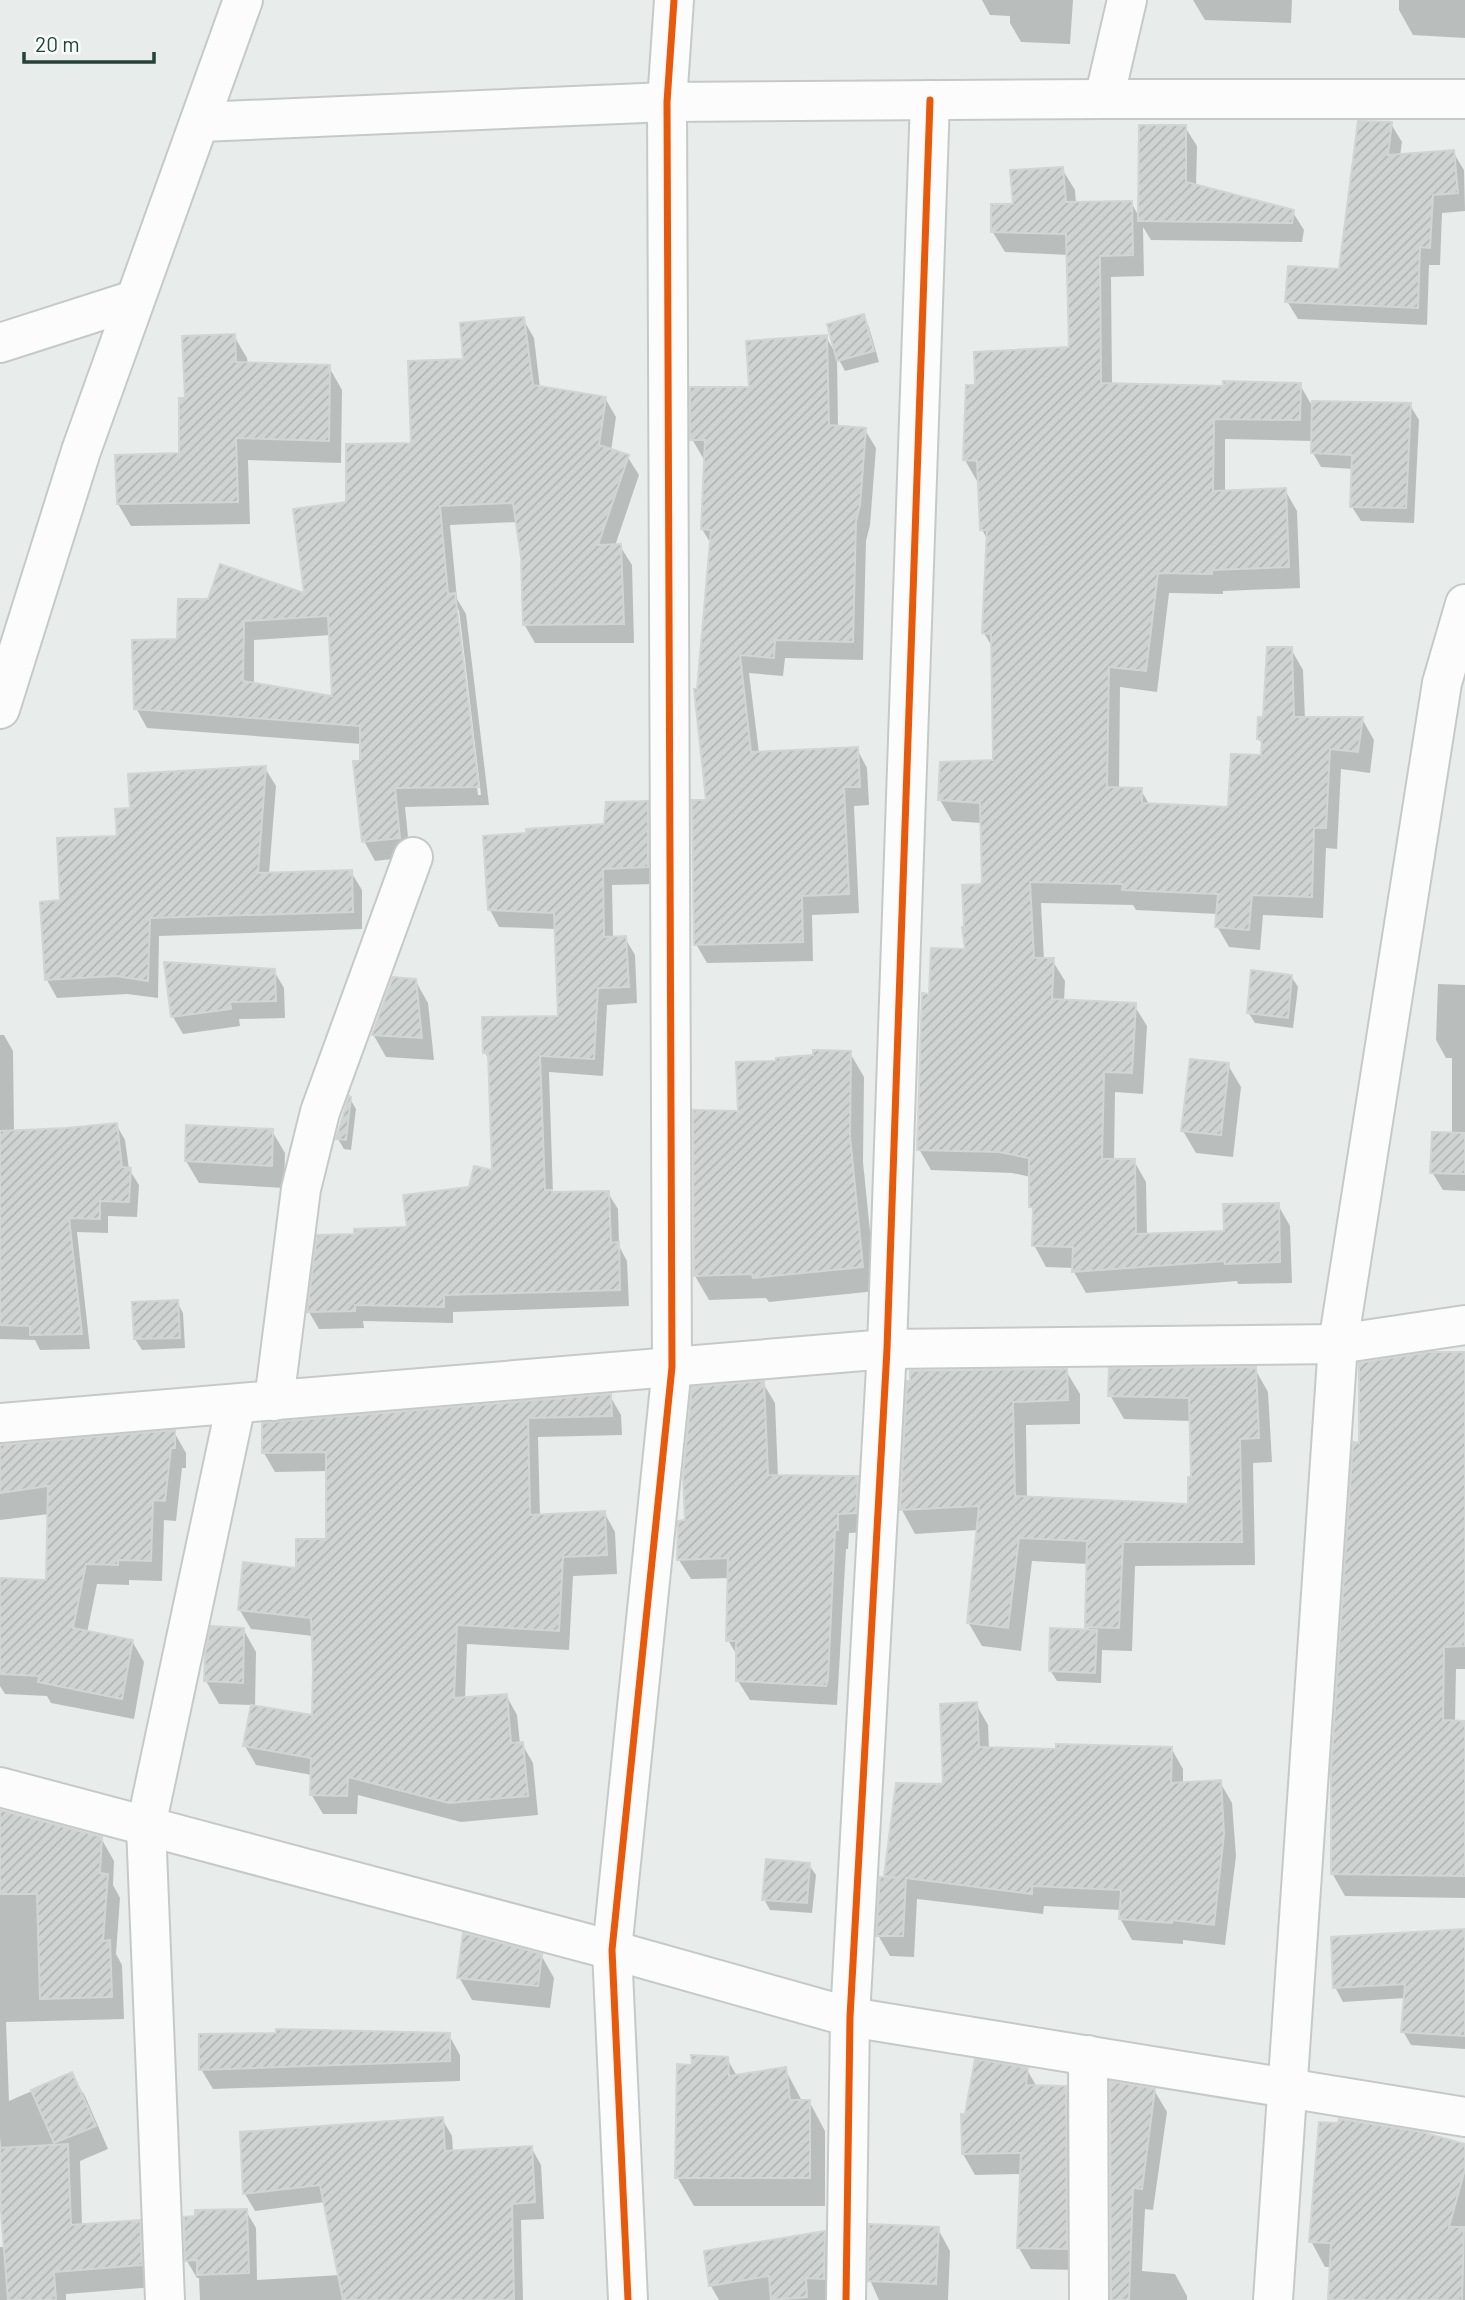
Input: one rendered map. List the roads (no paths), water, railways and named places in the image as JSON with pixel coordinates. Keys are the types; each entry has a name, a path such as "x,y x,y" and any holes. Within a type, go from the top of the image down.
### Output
{"street":[{"path":"0,709 81,451 243,0"},
{"path":"628,2300 612,1950 672,1367 667,102 674,0"},
{"path":"1104,99 1128,0"},
{"path":"201,122 667,102 1465,99"},
{"path":"846,2300 850,2017 887,1349 930,100"},
{"path":"0,343 134,300"},
{"path":"1273,2300 1338,1343 1442,684 1465,604"},
{"path":"274,1401 301,1189 320,1112 413,857"},
{"path":"0,1423 887,1349 1338,1343 1465,1325"},
{"path":"165,2300 146,1826 236,1404"},
{"path":"0,1787 612,1950 850,2017 1465,2117"},
{"path":"1088,2055 1088,2300"}]}
